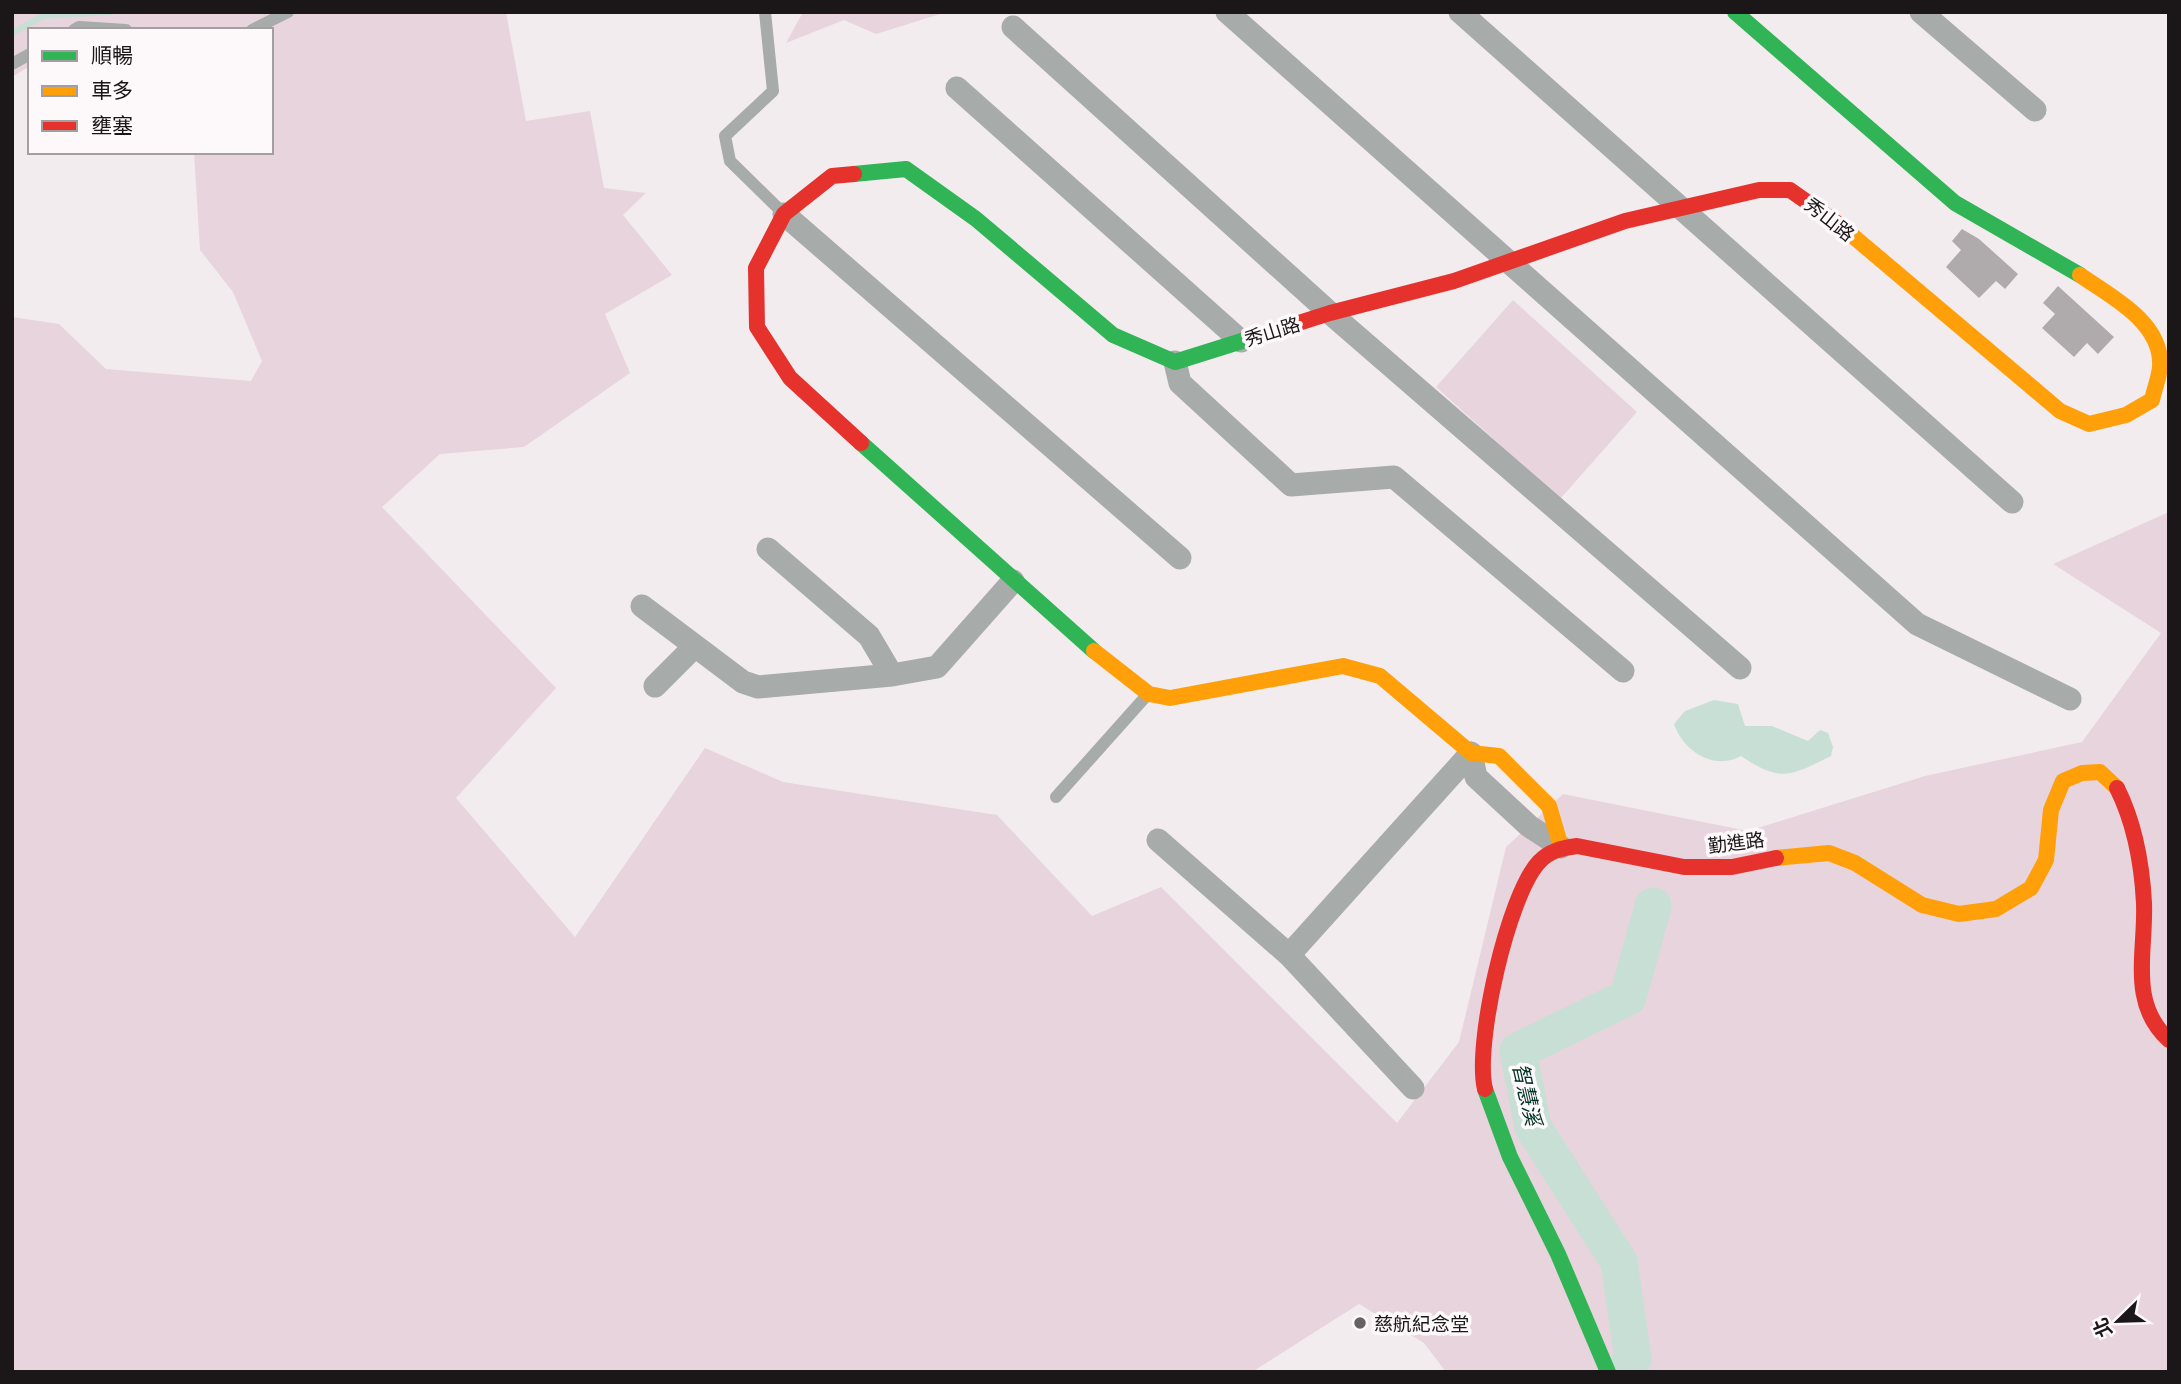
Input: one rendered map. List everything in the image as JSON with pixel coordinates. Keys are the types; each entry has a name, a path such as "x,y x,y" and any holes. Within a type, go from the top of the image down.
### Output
{"street":[{"path":"1227,12 1917,624 2070,699"},
{"path":"1460,12 2012,502"},
{"name":"秀山路","path":"1175,362 1330,313 1511,263 1625,221 1759,190 1790,190 1818,207 2060,411 2089,424 2126,415 2152,400 2160,366 2156,344 2140,318 2070,268 1955,203 1735,12"},
{"path":"1921,12 2035,110"},
{"path":"1013,27 1330,313 1740,668"},
{"path":"957,88 1241,341"},
{"path":"1608,1372 1569,1278 1486,1101 1481,1058 1490,999 1523,883 1541,857 1561,846 1529,826 1476,777 1471,753 1380,676 1343,666 1225,690 1170,698 1149,694 1117,672 790,378 757,327 756,268 784,214 832,176 906,169 976,219 1113,335 1175,362 1180,383 1291,485 1394,477 1623,671"},
{"path":"784,214 1180,558"},
{"path":"768,549 869,636 892,675"},
{"path":"642,606 743,682 758,687 892,675 937,667 1013,581"},
{"path":"655,686 695,646"},
{"path":"1289,955 1471,753"},
{"name":"勤進路","path":"1561,846 1577,846 1684,867 1732,867 1782,857 1829,853 1855,863 1922,905 1959,914 1996,909 2031,888 2046,860 2051,810 2063,781 2082,773 2100,772 2116,786 2127,816 2144,902 2141,968 2144,1000 2151,1025 2169,1040"},
{"path":"1158,840 1289,955 1413,1088"}],"lane":[{"path":"256,28 288,12"},
{"path":"765,12 772,91 725,136 730,161 784,214"},
{"path":"77,28 95,28"},
{"path":"12,64 28,55"},
{"path":"1056,797 1149,694"}],"shaded area":[{"path":"12,12 506,12 526,121 590,111 604,188 646,193 623,215 672,275 605,314 630,373 524,447 440,454 382,507 556,688 456,798 575,937 705,748 783,782 997,815 1092,916 1161,887 1397,1123 1459,1042 1506,847 1563,794 1748,831 1925,776 2082,742 2161,633 2053,564 2169,512 2169,1372 1446,1372 1424,1343 1359,1304 1252,1372 12,1372 12,317 59,324 106,369 251,381 262,361 233,292 200,250 194,154 273,154 273,28 28,28 28,67 12,77"},
{"path":"803,12 947,12 876,34 844,20 786,43"},
{"path":"1513,300 1637,412 1560,499 1436,387"},
{"path":"1714,700 1738,704 1745,726 1772,726 1808,741 1820,730 1828,733 1833,747 1831,756 1786,774 1766,770 1741,756 1720,761 1701,756 1684,742 1674,724 1685,711"}],"building":[{"path":"1962,229 1979,239 2018,274 2005,289 1996,281 1979,298 1946,267 1961,250 1952,241"},
{"path":"2058,286 2114,337 2098,354 2087,343 2074,357 2042,328 2055,314 2043,303"}],"waterway":[{"path":"12,33 43,16 111,12"},
{"name":"智慧溪","path":"1625,1369 1633,1359 1619,1262 1533,1127 1518,1051 1628,997 1653,906"}],"traffic: fast":[{"path":"1735,12 1955,203 2080,275"},
{"path":"854,174 906,169 976,219 1113,335 1175,362 1261,335"},
{"path":"861,443 1094,651"},
{"path":"1485,1089 1510,1157 1558,1254 1608,1372"}],"traffic: slow":[{"path":"1841,226 2060,411 2089,424 2126,415 2152,400 2160,367 2159,351 2144,324 2120,302 2080,275"},
{"path":"1094,651 1149,694 1170,698 1343,666 1380,676 1471,753 1499,756 1549,806 1561,847"},
{"path":"1776,858 1829,853 1855,863 1922,905 1959,914 1996,909 2031,888 2046,860 2051,810 2063,781 2082,773 2100,772 2117,788"}],"traffic: jam":[{"path":"854,174 832,176 784,214 756,268 757,327 790,378 861,443"},
{"path":"1261,335 1330,313 1454,281 1625,221 1759,190 1790,190 1841,226"},
{"path":"2117,788 2132,829 2141,874 2144,903 2144,993 2156,1026 2169,1040"},
{"path":"1485,1089 1484,1040 1496,971 1516,905 1527,879 1543,858 1556,851 1577,846 1684,867 1732,867 1776,858"}],"place":[{"name":"慈航紀念堂","path":"1360,1323"}]}
